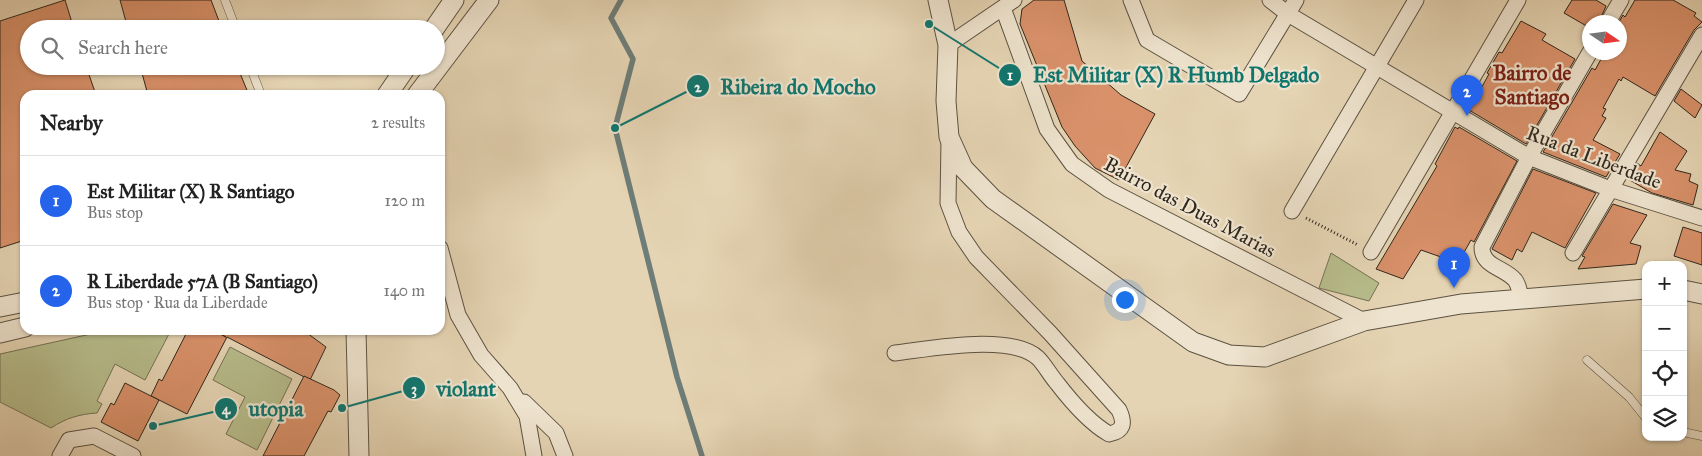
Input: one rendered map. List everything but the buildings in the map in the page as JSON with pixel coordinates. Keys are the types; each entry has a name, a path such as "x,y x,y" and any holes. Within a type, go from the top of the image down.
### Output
{"street":[{"path":"440,20 454,0"},
{"path":"445,58 489,0"},
{"path":"895,353 944,347 997,344 1016,347 1038,358 1056,383 1095,424 1109,434 1117,432 1122,427 1123,419 1119,410 1050,333 976,258 959,232 948,203 949,137 946,101 948,45 938,0"},
{"path":"1131,0 1147,40 1240,94 1296,0"},
{"name":"Rua da Liberdade","path":"1270,0 1288,14 1529,157 1610,189 1702,218"},
{"path":"1292,211 1416,0"},
{"path":"1371,252 1518,0"},
{"path":"1612,15 1621,0"},
{"path":"948,45 1008,4"},
{"name":"Bairro das Duas Marias","path":"1008,4 1047,129 1072,164 1109,190 1364,321"},
{"path":"1573,253 1702,34"},
{"path":"1521,299 1516,281 1486,259 1482,253 1482,246 1529,157 1585,60"},
{"path":"390,90 401,75"},
{"path":"421,90 432,75"},
{"path":"949,137 964,168 993,199 1193,342 1230,355 1265,357 1364,321 1461,304 1642,290"},
{"path":"445,267 458,315 481,354 510,388 556,433 565,456"},
{"path":"1687,291 1702,294"},
{"path":"0,307 20,303"},
{"path":"0,333 20,328"},
{"path":"356,335 359,456"},
{"path":"510,388 527,416 534,456"},
{"path":"60,456 69,440 94,436 133,456"}],"lane":[{"path":"225,0 233,20"},
{"path":"254,75 260,90"},
{"path":"1588,360 1629,397 1642,413"},
{"path":"1687,433 1702,436"}],"path":[{"path":"1292,211 1371,252"}],"green space":[{"path":"1331,253 1379,283 1369,301 1319,288"},
{"path":"86,335 168,335 145,380 115,364 97,401 102,404 97,413 73,417 51,428 0,402 0,354"},
{"path":"230,347 292,379 257,450 226,434 245,397 213,380"}],"waterway":[{"path":"621,0 611,18 633,59 615,128 677,377 702,456"}],"place":[{"name":"Est Militar (X) R Humb Delgado","path":"929,24"},
{"name":"R Liberdade 57A (B Santiago)","path":"1467,116"},
{"name":"Ribeira do Mocho","path":"615,128"},
{"name":"Est Militar (X) R Santiago","path":"1454,288"},
{"name":"violant","path":"342,408"},
{"name":"utopia","path":"153,426"}],"district":[{"name":"Bairro de Santiago","path":"1532,85"}]}
